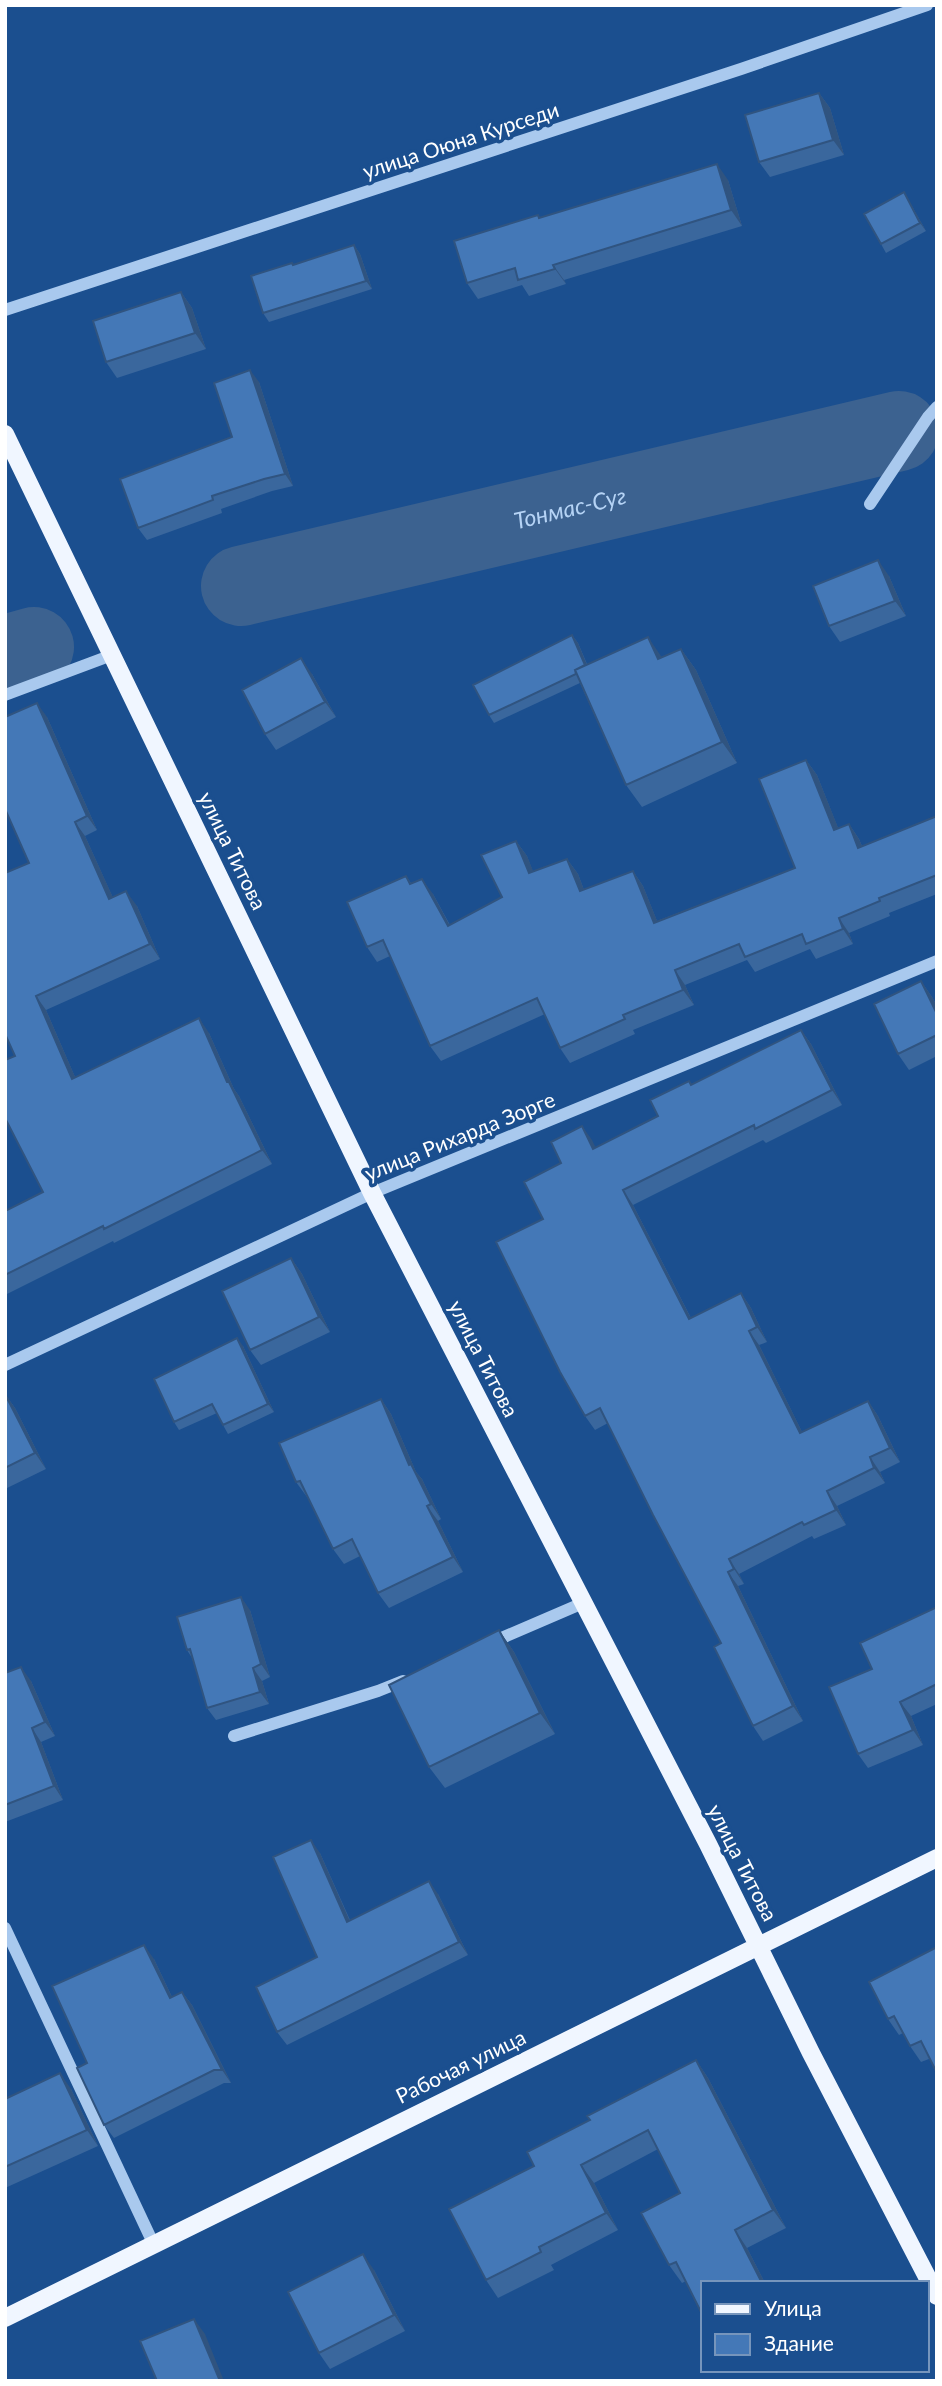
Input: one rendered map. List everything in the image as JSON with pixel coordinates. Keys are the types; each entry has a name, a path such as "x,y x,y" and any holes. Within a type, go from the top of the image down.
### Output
{"main road":[{"name":"улица Титова","path":"5,434 372,1194 937,2296"},
{"name":"Рабочая улица","path":"5,2318 937,1858"}],"street":[{"name":"улица Оюна Курседи","path":"5,310 728,74 927,5"},
{"path":"870,504 928,416 937,407"},
{"path":"5,695 112,655"},
{"name":"улица Рихарда Зорге","path":"5,1365 372,1194 937,961"},
{"path":"475,1649 583,1603"},
{"path":"234,1736 378,1691 415,1675"},
{"path":"5,1928 154,2245"}],"building":[{"path":"819,93 833,140 759,162 745,115"},
{"path":"717,164 731,210 553,265 555,269 518,280 515,268 467,283 454,241"},
{"path":"904,192 920,223 881,244 864,214"},
{"path":"354,245 366,281 263,313 251,276"},
{"path":"181,292 195,333 106,362 93,321"},
{"path":"250,370 285,474 212,496 213,500 138,528 120,479 232,437 214,383"},
{"path":"878,560 895,601 829,626 813,586"},
{"path":"572,635 585,665 575,670 576,674 489,715 473,685"},
{"path":"648,637 658,659 681,649 722,742 626,785 575,670"},
{"path":"301,658 325,702 265,734 242,690"},
{"path":"37,703 87,816 75,822 109,899 126,891 150,944 36,996 72,1079 199,1018 227,1082 262,1150 5,1275 5,1211 43,1192 5,1118 5,1060 15,1056 5,1034 5,873 29,863 5,809 5,717"},
{"path":"806,760 834,830 849,824 858,848 937,816 937,875 879,898 880,901 839,918 843,929 806,944 802,934 745,957 739,944 675,970 683,990 623,1015 625,1019 560,1048 537,998 430,1046 383,940 367,947 347,902 406,876 410,884 422,879 448,926 502,897 481,855 516,841 529,873 567,859 580,891 633,871 654,923 795,868 759,779"},
{"path":"921,981 937,1014 937,1035 898,1054 874,1004"},
{"path":"801,1030 832,1090 623,1190 689,1319 741,1293 757,1327 749,1331 800,1433 868,1401 890,1448 870,1457 874,1468 827,1491 836,1510 804,1525 802,1522 729,1559 734,1569 728,1572 793,1706 753,1726 714,1647 721,1643 600,1408 585,1416 560,1372 496,1242 543,1219 524,1182 561,1163 551,1142 582,1126 593,1149 658,1116 650,1100 689,1081 691,1085"},
{"path":"291,1258 319,1317 250,1350 222,1291"},
{"path":"237,1338 268,1404 223,1425 212,1404 174,1422 154,1379"},
{"path":"5,1394 35,1453 5,1468"},
{"path":"381,1399 409,1465 411,1464 431,1504 427,1506 453,1557 378,1593 352,1539 333,1549 300,1481 296,1482 279,1443"},
{"path":"241,1597 261,1664 253,1668 260,1692 207,1708 190,1649 187,1650 177,1617"},
{"path":"937,1607 937,1684 900,1702 913,1730 858,1754 829,1687 872,1669 860,1643"},
{"path":"499,1630 540,1713 429,1767 389,1685"},
{"path":"21,1667 45,1722 32,1728 54,1786 5,1805 5,1673"},
{"path":"311,1840 347,1922 429,1881 459,1942 277,2032 256,1987 317,1957 273,1857"},
{"path":"144,1945 170,1998 182,1992 222,2070 214,2070 104,2125 77,2068 87,2063 52,1986"},
{"path":"937,1947 937,2073 921,2041 910,2046 894,2016 888,2019 869,1982"},
{"path":"696,2060 773,2210 735,2230 761,2281 701,2281 701,2312 676,2262 669,2265 641,2213 680,2193 648,2130 581,2165 606,2213 539,2247 541,2252 486,2280 449,2209 534,2166 527,2152 590,2120 587,2116"},
{"path":"60,2073 87,2130 5,2167 5,2099"},
{"path":"363,2254 394,2315 319,2353 288,2292"},
{"path":"194,2319 220,2381 157,2381 140,2341"}],"waterway":[{"name":"Тонмас-Суг","path":"241,586 899,431"},
{"name":"Тонмас-Суг","path":"5,655 34,647"}]}
